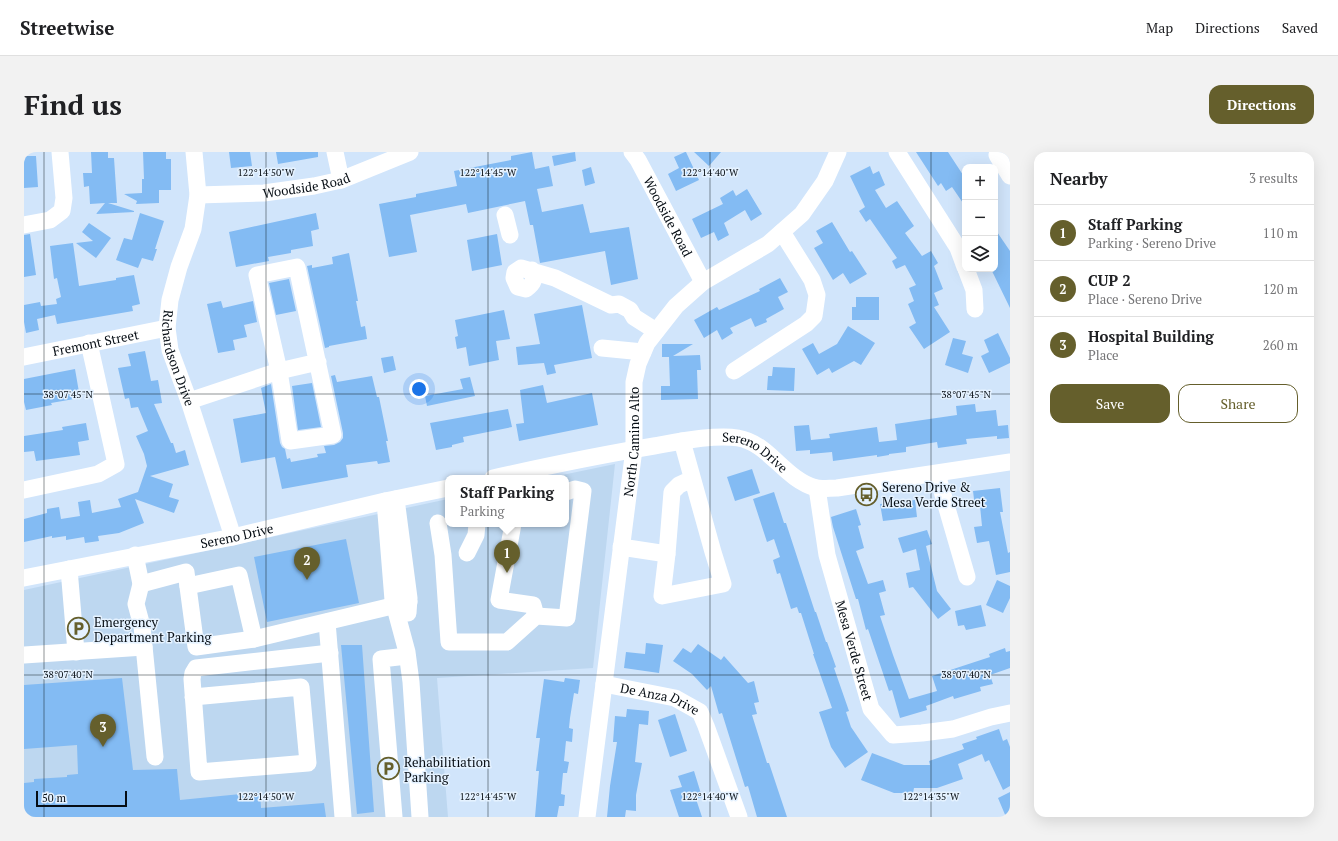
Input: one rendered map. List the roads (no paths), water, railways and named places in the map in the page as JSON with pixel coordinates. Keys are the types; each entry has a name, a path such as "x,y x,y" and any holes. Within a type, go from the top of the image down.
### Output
{"street":[{"path":"24,225 50,220 62,211 64,198 60,152"},
{"name":"Richardson Drive","path":"194,152 198,195 193,229 179,267 170,300 167,328 170,350 189,401 233,537"},
{"path":"335,152 341,180"},
{"name":"Woodside Road","path":"198,195 264,194 314,186 341,180 410,152"},
{"name":"North Camino Alto","path":"587,817 634,449 634,382 638,364 647,343 676,306 703,282 768,244 802,214 825,181 838,152"},
{"path":"897,152 958,248 962,259"},
{"path":"1002,152 997,155 1010,176"},
{"name":"Woodside Road","path":"639,155 703,282"},
{"path":"505,215 510,235"},
{"path":"734,370 806,324 814,316 817,295 812,280 782,232"},
{"path":"297,267 333,435 290,441 279,371 257,275 297,267"},
{"path":"532,270 555,278 611,305 619,304 630,310 634,317 656,331"},
{"path":"967,272 974,290 975,309"},
{"name":"Fremont Street","path":"24,357 167,328"},
{"path":"24,490 98,474 116,464 89,343"},
{"path":"602,348 643,352"},
{"path":"189,401 279,371 318,362"},
{"name":"Sereno Drive","path":"507,475 634,449 682,441 725,437 739,438 759,446 798,480 817,488 837,488 1010,462"},
{"path":"682,441 723,584 662,596 672,492 678,486 692,479"},
{"path":"937,474 967,577"},
{"name":"Mesa Verde Street","path":"817,488 828,555 871,709 893,735 953,729 991,717 1010,713"},
{"name":"Sereno Drive","path":"24,578 135,555 233,537 445,489"},
{"path":"438,523 443,555 450,642 507,642 536,616 567,618 583,491 575,489 569,491"},
{"path":"391,500 393,600 402,604"},
{"path":"466,553 470,527"},
{"path":"466,553 476,535 477,527"},
{"path":"512,527 499,600 533,604 536,616"},
{"path":"621,547 667,554"},
{"path":"443,555 466,553"},
{"path":"135,555 141,584 136,604 142,626 155,758"},
{"path":"69,569 76,652"},
{"path":"141,584 186,572 196,647 254,639 402,604"},
{"path":"188,586 239,575 254,639"},
{"path":"402,604 411,682 420,817"},
{"path":"327,622 343,817"},
{"path":"24,655 144,647"},
{"path":"193,697 302,687 308,763 199,772 193,697 193,673 196,668 330,653"},
{"path":"394,817 381,659 407,654"},
{"name":"De Anza Drive","path":"604,684 676,698 700,712 739,817"}],"place":[{"name":"Sereno Drive & Mesa Verde Street","path":"866,494"},
{"name":"Staff Parking","path":"507,573"},
{"name":"CUP 2","path":"307,580"},
{"name":"Emergency Department Parking","path":"78,629"},
{"name":"Hospital Building","path":"103,747"},
{"name":"Rehabilitiation Parking","path":"389,769"}]}
